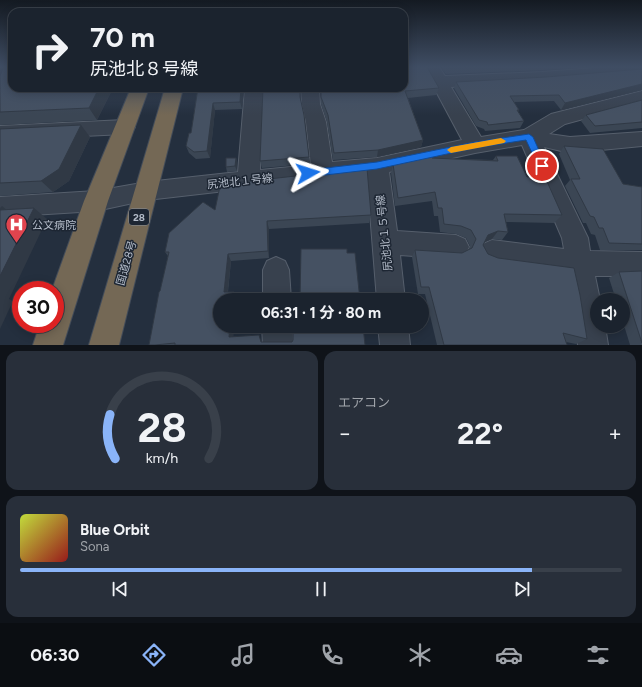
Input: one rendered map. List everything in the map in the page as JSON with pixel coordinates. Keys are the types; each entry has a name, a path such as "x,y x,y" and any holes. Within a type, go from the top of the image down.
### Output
{"highway":[{"path":"64,297 96,201 138,92"},
{"name":"国道28号","path":"104,345 173,92"},
{"path":"48,345 52,333"}],"street":[{"path":"441,83 475,145"},
{"path":"249,180 254,92"},
{"path":"310,92 323,172"},
{"path":"593,345 575,238 529,137 558,119 642,97"},
{"path":"0,133 125,127"},
{"name":"尻池北１号線","path":"0,207 96,201 147,191 377,166 475,145 529,137 570,144 642,139"},
{"name":"尻池北１５号線","path":"377,166 390,293"},
{"path":"386,242 456,247"},
{"path":"492,252 579,263 642,264"},
{"path":"276,270 277,293"},
{"path":"277,333 278,345"},
{"path":"394,333 395,345"}],"building":[{"path":"0,83 8,83 8,92 97,92 89,108 0,112"},
{"path":"408,83 436,83 439,88 408,91"},
{"path":"457,83 642,83 565,103 559,95 510,96 524,121 488,125 487,122 479,120"},
{"path":"197,92 241,92 240,102 213,103 207,151 194,152 186,146 189,133 191,133"},
{"path":"263,92 300,92 309,157 260,161"},
{"path":"321,92 405,92 423,140 378,150 334,153 328,115 321,97"},
{"path":"642,100 642,122 595,126 586,115"},
{"path":"81,125 59,169 41,181 0,183 0,129"},
{"path":"564,146 603,149 623,184 642,187 642,244 609,243 603,228 599,228 594,217 590,216 571,179 580,179"},
{"path":"431,156 432,158 498,161 496,156 517,156 527,177 545,177 562,215 504,214 508,232 498,231 488,235 483,245 488,254 498,258 574,268 587,339 563,333 567,345 444,345 429,287 421,287 415,250 462,253 472,248 476,239 471,230 461,226 444,224 442,208 438,208 435,192 398,198 393,164"},
{"path":"226,158 236,158 235,166 226,167"},
{"path":"367,168 371,215 267,221 268,251 228,254 224,292 234,293 213,293 213,333 229,333 229,337 259,335 261,342 292,342 293,333 364,333 365,345 175,345 175,343 149,345 159,292 169,252 165,252 169,233 203,202 215,210 220,186 224,186 224,184"},
{"path":"34,208 0,276 0,210"},
{"path":"301,249 347,249 347,253 355,253 359,293 300,293"},
{"path":"642,271 642,343 630,306 630,293 626,293 619,272"}],"slow traffic":[{"path":"451,150 501,141"}],"place":[{"name":"公文病院","path":"17,244"}],"route":[{"path":"308,173 377,166 475,145 529,137 542,166"}]}
